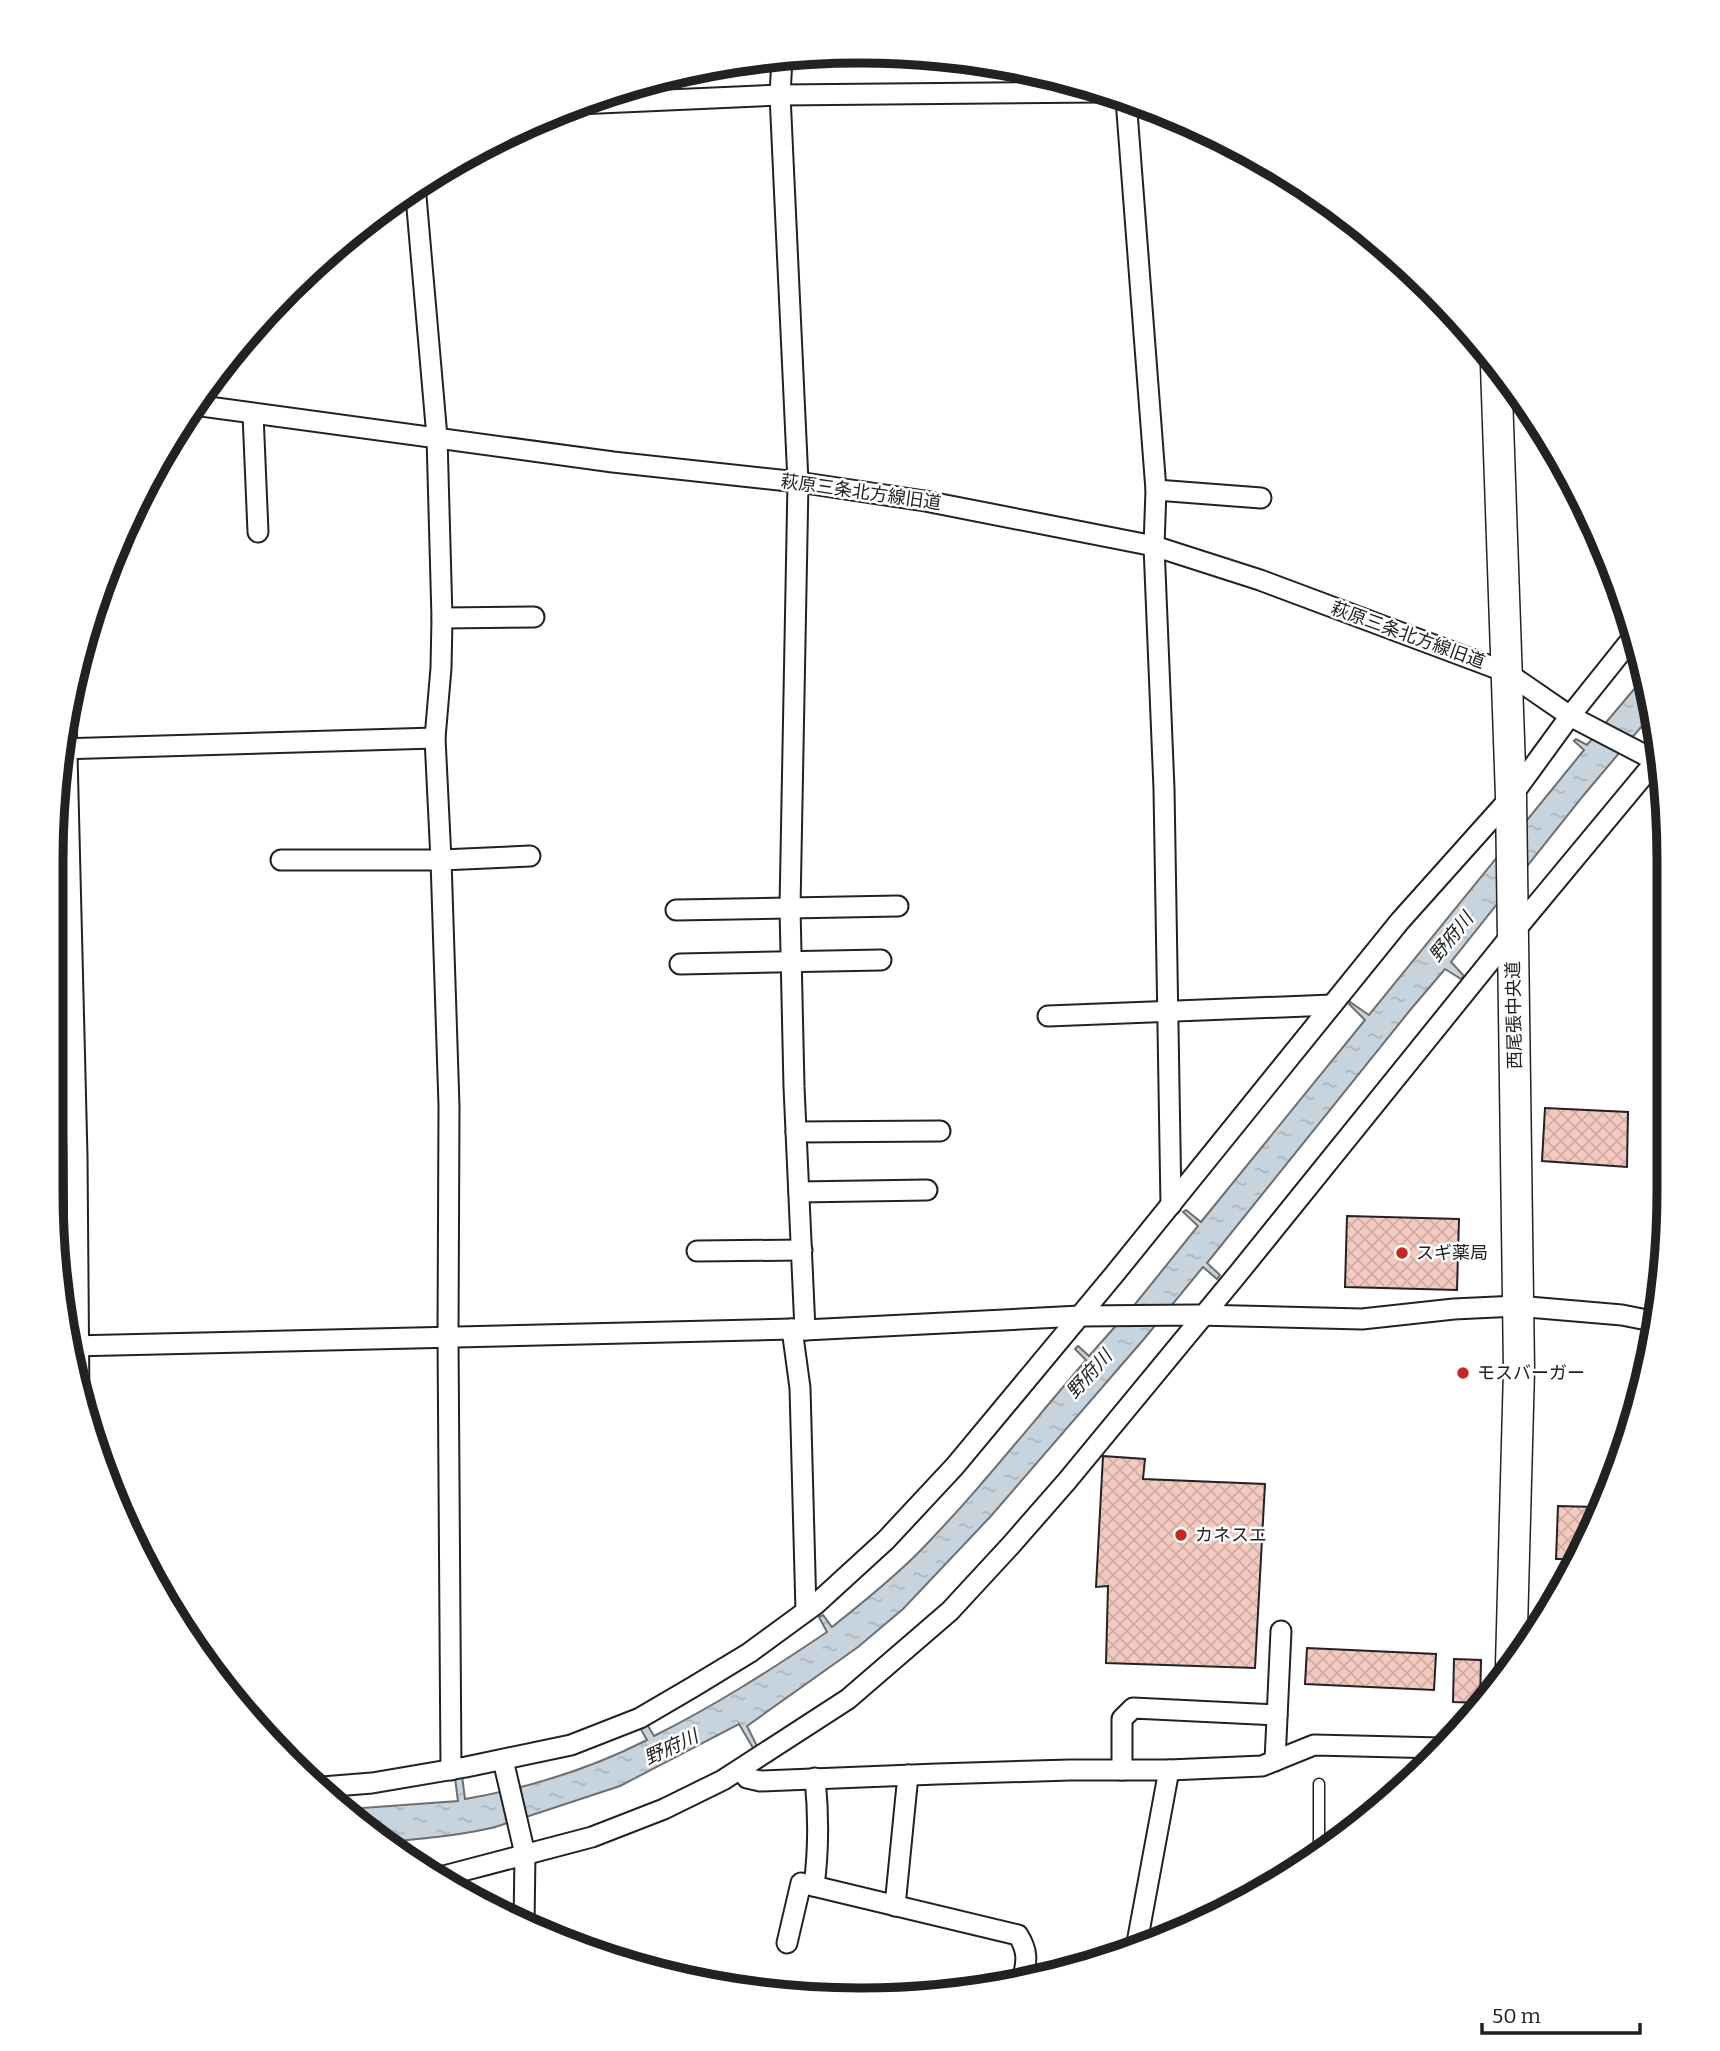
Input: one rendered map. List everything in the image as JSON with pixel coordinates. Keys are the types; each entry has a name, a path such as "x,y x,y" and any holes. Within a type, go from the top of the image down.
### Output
{"main road":[{"name":"西尾張中央道","path":"1496,381 1511,797 1519,1370 1511,1650"}],"street":[{"path":"781,68 780,95 799,482 790,908 802,1250 799,1329 806,1611"},
{"path":"613,102 780,95 1074,92"},
{"path":"1127,109 1156,489 1154,546 1164,789 1171,1205"},
{"path":"416,198 437,437 442,618 435,738 449,1106 451,1770"},
{"name":"萩原三条北方線旧道","path":"205,407 925,500 1154,546 1260,580 1506,671 1573,718 1650,757"},
{"path":"253,414 258,532"},
{"path":"1156,489 1261,498"},
{"path":"442,618 534,617"},
{"path":"331,1786 372,1783 504,1763 571,1745 640,1718 748,1653 816,1604 886,1540 955,1466 1085,1316 1332,1005 1401,921 1511,797 1627,645"},
{"path":"71,749 435,738"},
{"path":"449,1874 524,1850 592,1837 664,1810 723,1780 848,1699 950,1611 1067,1481 1651,766"},
{"path":"65,808 73,1036 75,1326"},
{"path":"281,860 441,860 530,856"},
{"path":"676,910 898,906"},
{"path":"680,964 881,960"},
{"path":"1048,1016 1332,1005"},
{"path":"63,1036 73,1036"},
{"path":"796,1132 940,1131"},
{"path":"799,1192 927,1190"},
{"path":"697,1251 802,1250"},
{"path":"78,1345 799,1329 1085,1316 1200,1315 1362,1319 1454,1309 1517,1306 1622,1315 1646,1320"},
{"path":"1275,1761 1281,1631"},
{"path":"1122,1770 1122,1720 1133,1708 1277,1715"},
{"path":"741,1769 747,1777 760,1781 1170,1770 1262,1766 1314,1745 1431,1748"},
{"path":"504,1763 524,1850 524,1913"},
{"path":"1138,1938 1170,1770"},
{"path":"895,1906 908,1775"},
{"path":"814,1886 819,1843 815,1779"},
{"path":"787,1943 801,1883 1018,1935 1026,1947 1025,1971"}],"lane":[{"path":"1319,1784 1319,1842"}],"water":[{"name":"野府川","path":"1637,685 1646,730 1641,727 1583,796 1451,962 1464,976 1461,979 1445,969 1207,1263 1220,1275 1217,1279 1203,1267 991,1516 903,1609 858,1647 747,1726 757,1746 753,1748 739,1724 620,1786 495,1827 465,1833 399,1841 357,1808 458,1801 455,1778 462,1776 465,1799 535,1783 603,1760 647,1740 638,1724 645,1721 654,1736 763,1674 827,1632 819,1617 823,1615 832,1627 886,1582 917,1554 961,1507 1086,1360 1075,1349 1078,1346 1089,1356 1198,1226 1183,1212 1186,1210 1201,1222 1365,1020 1350,1002 1369,1015 1584,750 1574,741 1576,739 1587,745"}],"building":[{"path":"1545,1108 1628,1112 1627,1167 1542,1161"},
{"name":"スギ薬局","path":"1347,1216 1459,1219 1457,1290 1345,1287"},
{"name":"カネスエ","path":"1103,1456 1145,1459 1143,1479 1265,1484 1255,1668 1106,1663 1108,1586 1096,1587"},
{"path":"1558,1506 1591,1507 1567,1559 1556,1559"},
{"path":"1307,1648 1436,1654 1434,1690 1305,1684"},
{"path":"1454,1659 1481,1660 1480,1690 1470,1703 1453,1702"}],"place":[{"name":"スギ薬局","path":"1402,1253"},
{"name":"モスバーガー","path":"1463,1373"},
{"name":"カネスエ","path":"1181,1535"}]}
